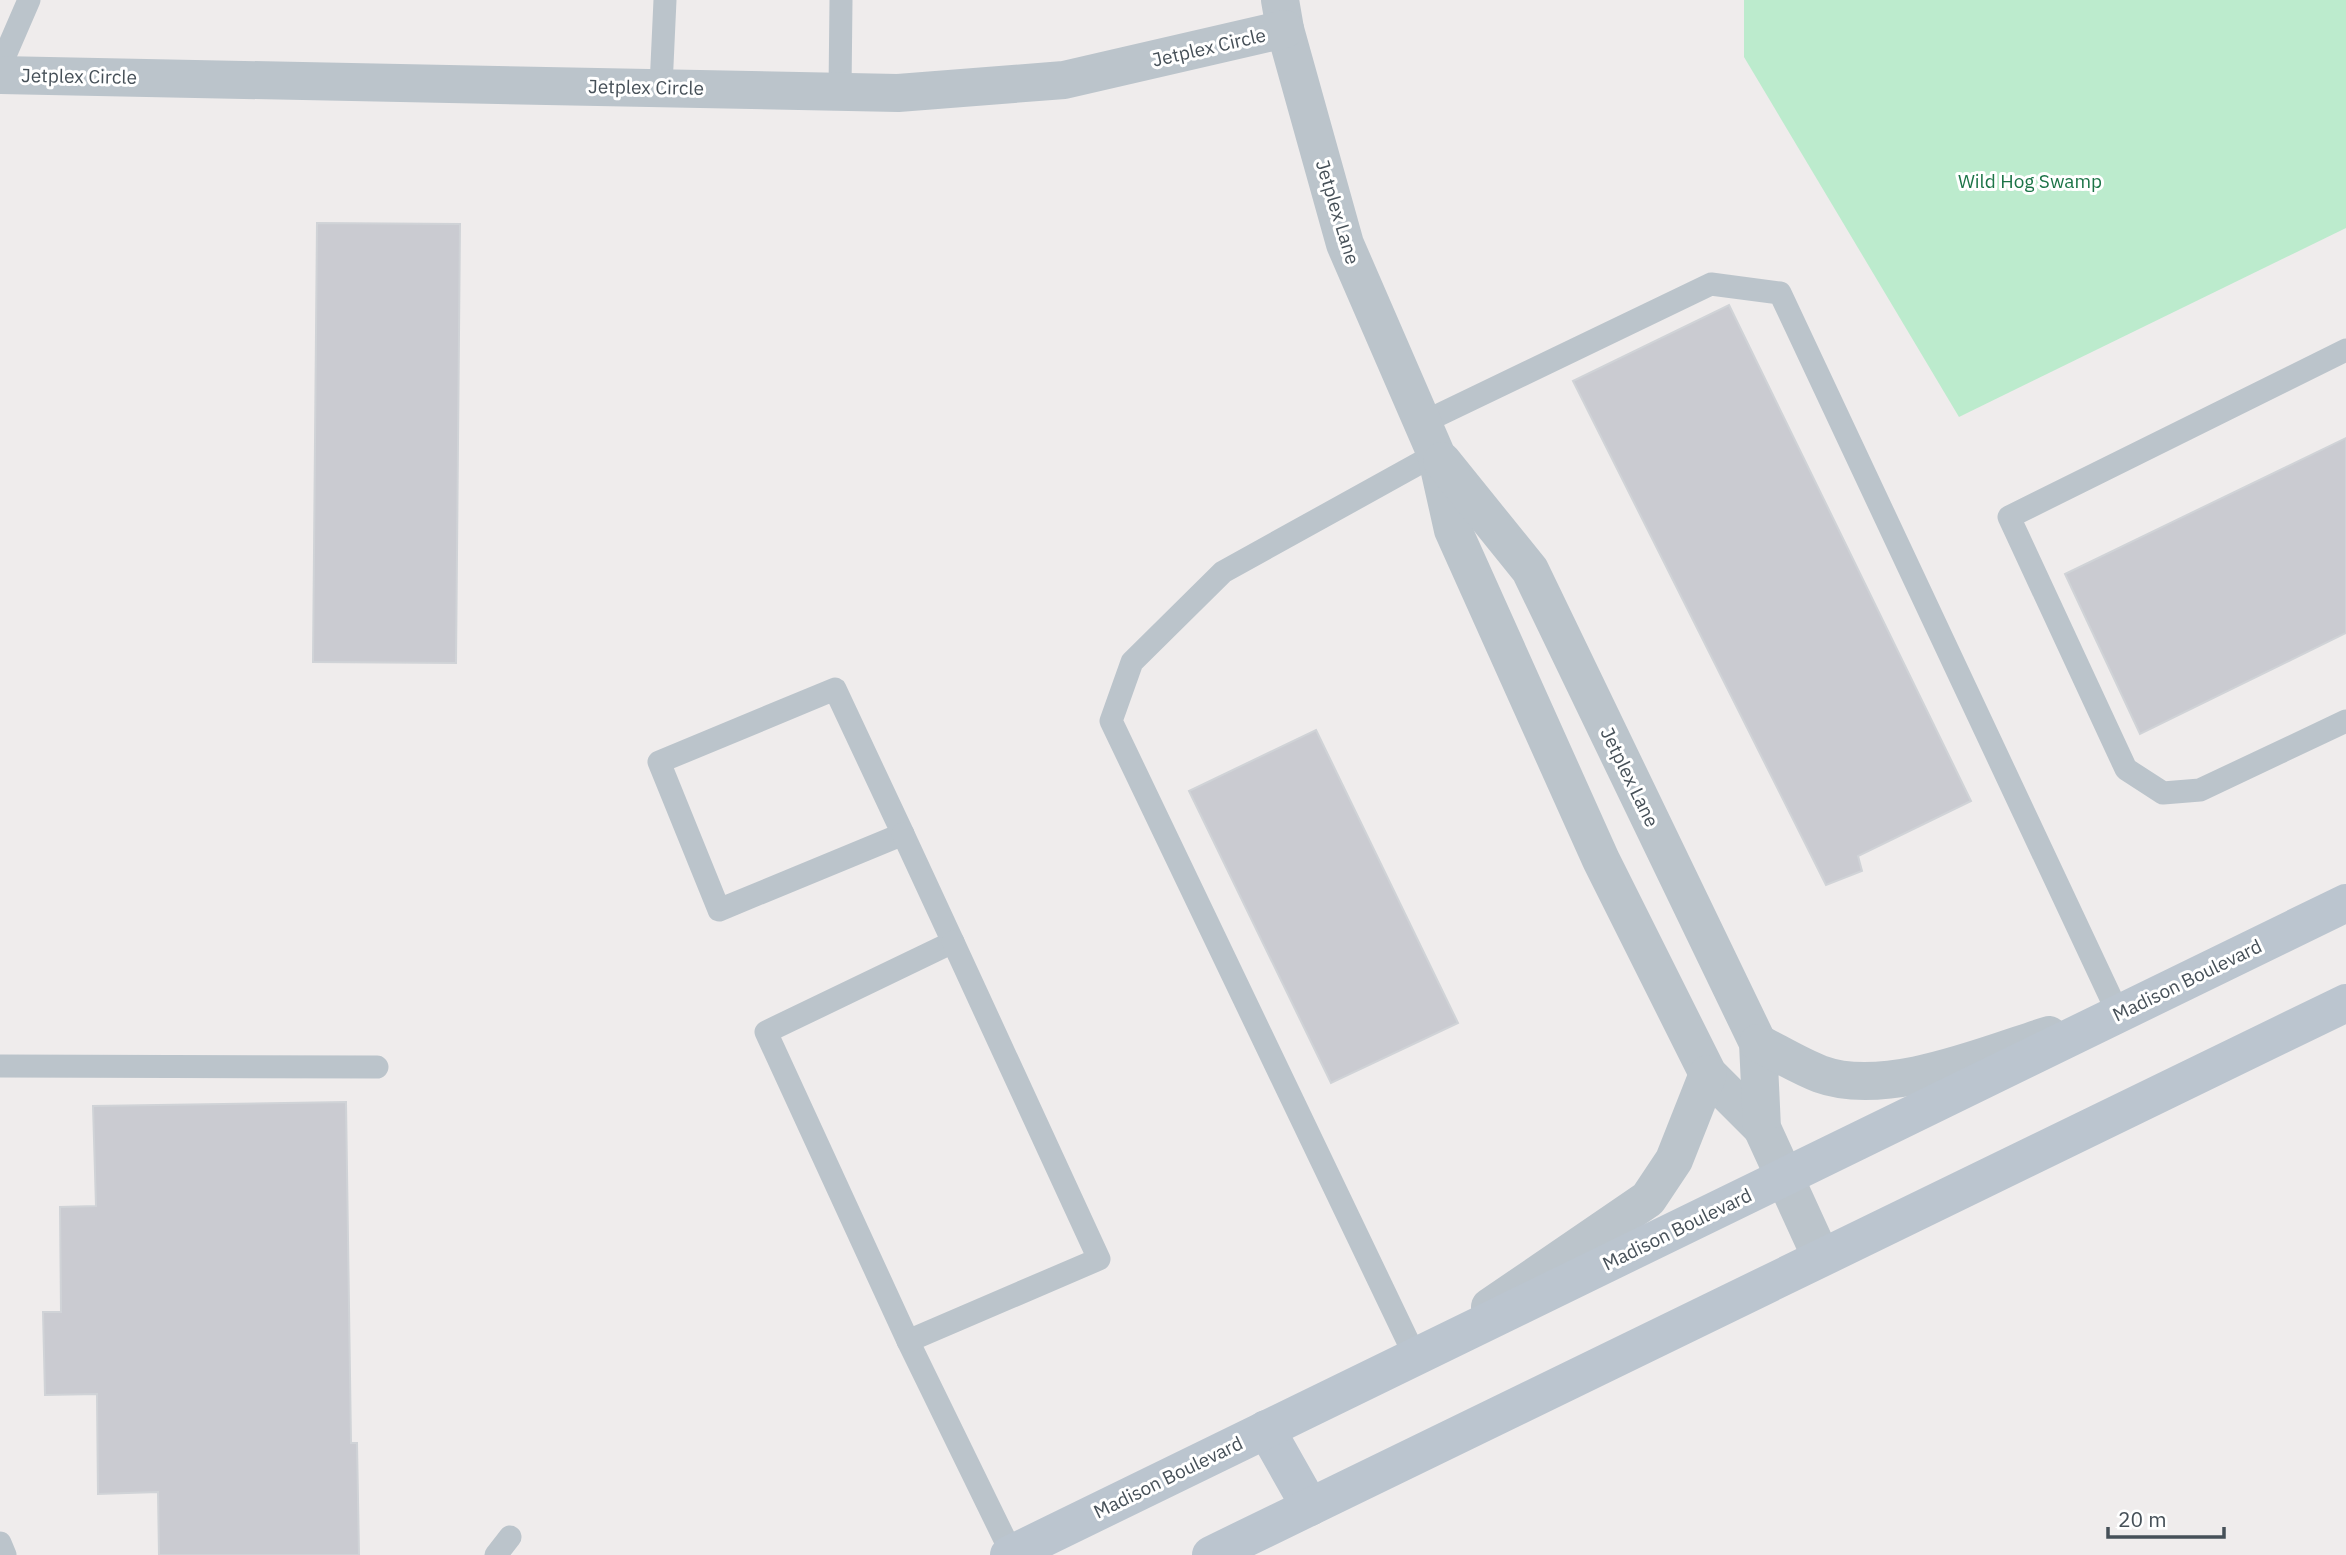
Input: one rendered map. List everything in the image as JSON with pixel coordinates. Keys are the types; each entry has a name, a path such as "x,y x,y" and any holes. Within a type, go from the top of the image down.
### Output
{"main road":[{"name":"Madison Boulevard","path":"1010,1554 2346,903"},
{"path":"1211,1555 2346,1003"},
{"path":"1266,1429 1310,1507"}],"street":[{"name":"Jetplex Circle","path":"0,75 898,93 1064,80 1283,15"},
{"name":"Jetplex Lane","path":"1283,15 1345,244 1429,438 1453,530 1601,860 1708,1074 1762,1128"},
{"name":"Jetplex Lane","path":"1429,438 1530,570 1758,1043 1762,1128 1821,1257"},
{"path":"1758,1043 1822,1074 1871,1082 1933,1071 2118,1013"},
{"path":"1415,1356 1648,1199 1674,1160 1708,1074"}],"lane":[{"path":"0,67 29,0"},
{"path":"661,88 665,0"},
{"path":"839,91 841,0"},
{"path":"1415,1356 1111,722 1132,662 1223,572 1429,438 1711,284 1780,293 2118,1013"},
{"path":"2346,350 2009,517 2126,769 2163,793 2200,790 2346,721"},
{"path":"903,834 719,910 659,762 835,689 903,834 953,942 1098,1259 908,1341"},
{"path":"953,942 766,1032 908,1341 1010,1554"},
{"path":"0,1066 377,1067"},
{"path":"0,1543 5,1555"}],"green space":[{"name":"Wild Hog Swamp","path":"1744,0 2346,0 2346,228 1959,417 1744,57"}],"building":[{"path":"317,223 460,224 456,663 313,662"},
{"path":"1729,305 1971,801 1858,856 1862,871 1826,885 1573,381"},
{"path":"2346,438 2346,633 2140,734 2065,574"},
{"path":"1316,730 1458,1023 1331,1083 1189,791"},
{"path":"346,1102 351,1443 357,1443 359,1555 159,1555 158,1492 98,1494 97,1394 45,1395 43,1312 61,1312 60,1207 96,1206 93,1106"}]}
